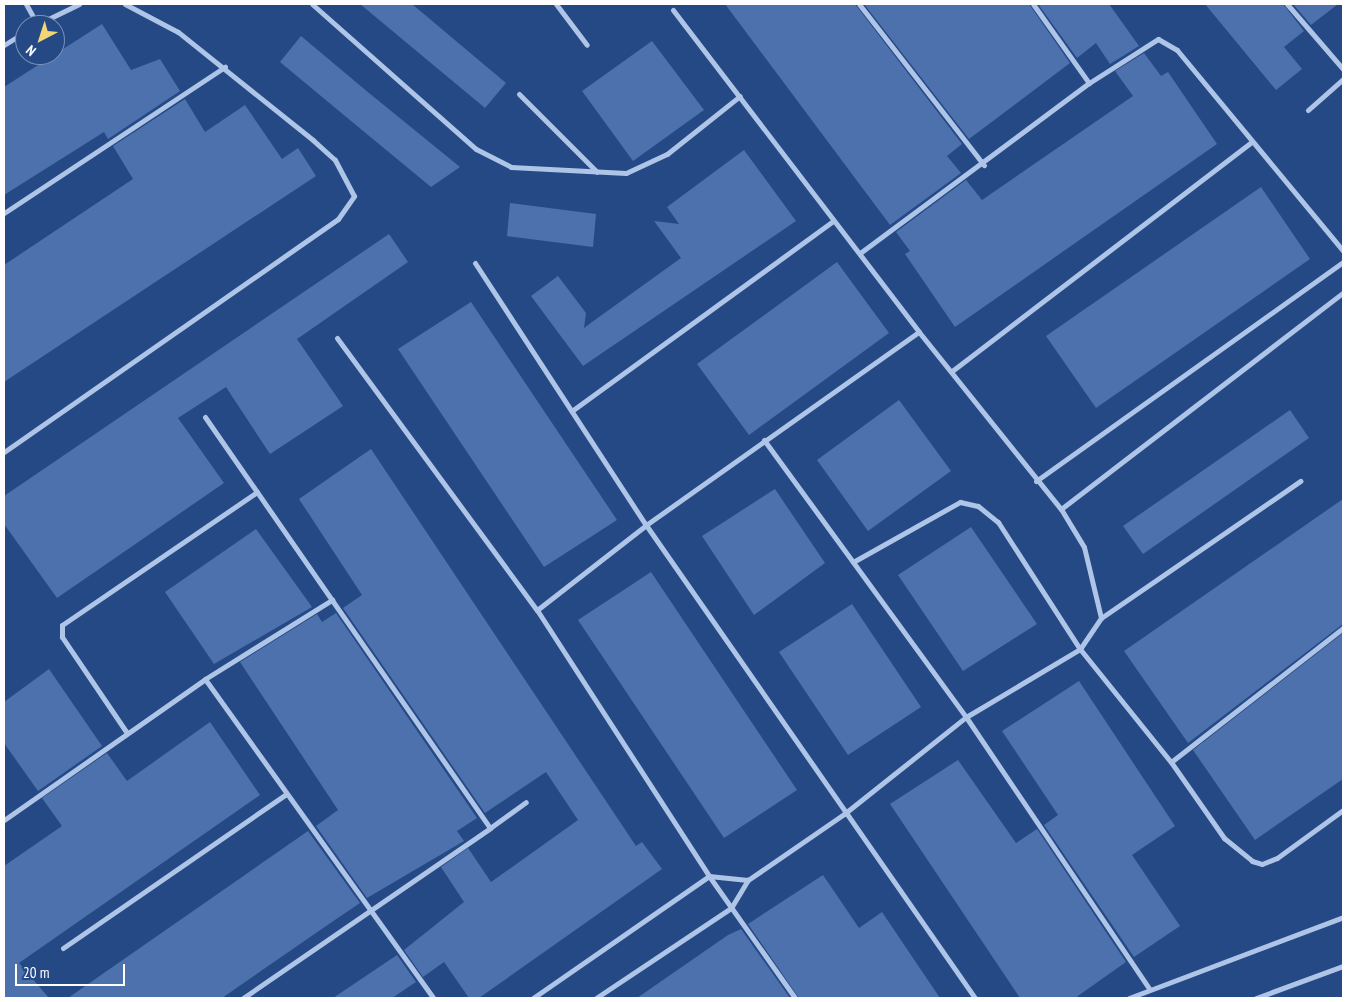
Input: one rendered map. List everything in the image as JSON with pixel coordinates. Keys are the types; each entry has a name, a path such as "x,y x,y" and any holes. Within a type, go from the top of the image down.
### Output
{"street":[{"path":"57,15 79,4"},
{"path":"4,452 330,224 352,203 353,188 335,160 225,67 178,32 124,4"},
{"path":"312,4 496,162 598,172 626,172 667,154 740,96"},
{"path":"556,4 587,45"},
{"path":"859,4 984,165"},
{"path":"1033,4 1089,83"},
{"path":"1287,4 1343,69"},
{"path":"673,10 919,332 1036,481 1061,509 1084,547 1100,618"},
{"path":"4,44 15,38"},
{"path":"860,253 984,165 1089,83 1158,40 1177,50 1343,251"},
{"path":"4,212 225,67"},
{"path":"1308,110 1343,79"},
{"path":"519,94 598,172"},
{"path":"952,372 1252,142"},
{"path":"573,410 833,221"},
{"path":"1036,481 1343,262"},
{"path":"475,263 573,410 646,525 844,814 975,998"},
{"path":"1061,509 1343,293"},
{"path":"537,610 646,525 919,332"},
{"path":"337,338 537,610 709,876 795,998"},
{"path":"206,417 490,828"},
{"path":"764,440 966,717 1149,988"},
{"path":"596,998 731,908 748,880 844,814 966,717 1080,650 1100,618 1300,481"},
{"path":"127,733 62,637 62,625 257,492"},
{"path":"853,562 960,502 978,506 998,522 1080,650 1171,762 1224,838 1252,861 1262,864 1277,858 1343,810"},
{"path":"5,817 205,679 332,600"},
{"path":"1171,762 1343,628"},
{"path":"205,679 369,912 434,998"},
{"path":"63,948 286,794"},
{"path":"243,998 526,802"},
{"path":"533,998 709,876 748,880"},
{"path":"1129,998 1149,988 1343,917"},
{"path":"1256,998 1343,966"}],"building":[{"path":"360,4 412,4 506,83 485,108"},
{"path":"725,4 855,4 962,144 947,156 961,173 890,225"},
{"path":"864,4 1029,4 1070,63 969,139"},
{"path":"1038,4 1109,4 1139,46 1110,64 1096,43 1077,58"},
{"path":"1205,4 1283,4 1304,31 1284,47 1302,69 1276,90"},
{"path":"1293,4 1338,4 1311,25"},
{"path":"102,24 131,70 160,59 180,91 108,139 104,132 4,195 4,87 38,65 65,65 65,48"},
{"path":"301,36 460,167 431,187 280,62"},
{"path":"652,41 704,110 633,161 582,91"},
{"path":"1144,53 1161,76 1168,72 1217,144 955,327 905,254 910,251 896,232 966,180 982,200 1133,96 1115,71"},
{"path":"185,99 205,132 245,105 282,159 298,148 316,176 4,382 4,265 133,179 113,146"},
{"path":"744,150 796,221 583,366 531,296 558,276 586,313 584,328 681,258 654,221 679,224 667,207"},
{"path":"1261,187 1310,259 1096,408 1046,336"},
{"path":"510,203 596,214 593,247 507,236"},
{"path":"389,234 408,262 297,339 343,406 270,454 226,387 178,418 224,483 57,598 4,524 4,496"},
{"path":"837,262 889,333 749,435 697,364"},
{"path":"471,302 617,520 544,567 398,349"},
{"path":"899,400 951,471 868,531 817,460"},
{"path":"1290,410 1309,438 1143,554 1123,526"},
{"path":"371,449 636,846 642,842 662,869 479,998 469,998 444,962 423,977 404,950 464,902 441,867 468,848 491,882 578,820 546,772 485,813 343,608 362,595 299,499"},
{"path":"775,489 825,563 754,615 702,536"},
{"path":"1343,499 1343,624 1188,743 1124,651"},
{"path":"971,527 1037,624 963,671 898,575"},
{"path":"256,529 312,607 214,664 165,592"},
{"path":"651,572 797,790 724,838 578,620"},
{"path":"852,604 921,707 848,755 779,652"},
{"path":"336,613 477,818 457,831 464,841 367,898 316,826 338,810 240,662 317,614 322,622"},
{"path":"1343,633 1343,779 1255,840 1193,750"},
{"path":"49,669 102,746 38,791 4,743 4,702"},
{"path":"1079,681 1175,826 1132,855 1180,926 1134,957 1044,825 1058,815 1002,731"},
{"path":"210,722 260,795 19,963 49,998 4,998 4,866 62,826 42,798 107,753 127,781"},
{"path":"958,760 1016,843 1037,829 1126,962 1075,998 1020,998 890,804"},
{"path":"308,831 360,903 222,998 68,998"},
{"path":"823,875 859,928 882,912 940,998 799,998 748,924"},
{"path":"741,929 790,998 637,998 728,935"},
{"path":"397,955 416,982 392,998 333,998"}]}
